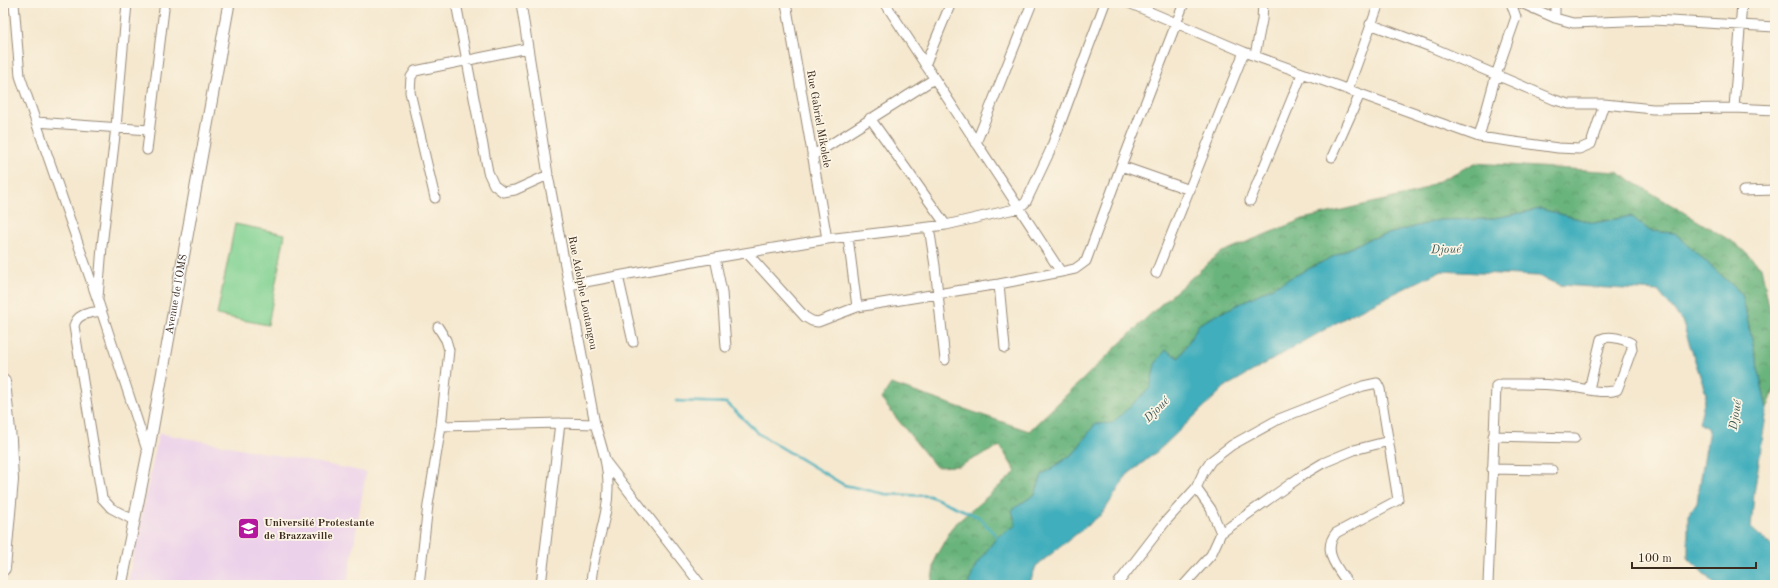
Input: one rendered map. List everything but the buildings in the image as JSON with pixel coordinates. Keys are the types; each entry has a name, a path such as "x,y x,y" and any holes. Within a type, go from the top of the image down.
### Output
{"main road":[{"path":"3,382 9,440 11,480 3,568"}],"street":[{"path":"14,3 18,69 98,301 148,453"},
{"path":"98,301 102,246 116,127 127,3"},
{"name":"Avenue de l'OMS","path":"121,585 148,453 229,3"},
{"path":"456,3 488,172 494,185 502,192 515,190 548,175"},
{"name":"Rue Adolphe Loutangou","path":"521,3 548,175 595,424 606,461 608,485 606,511 594,552 591,585"},
{"name":"Rue Gabriel Mikolele","path":"786,3 827,240"},
{"path":"885,3 1061,272"},
{"path":"925,65 951,3"},
{"path":"976,143 1032,3"},
{"path":"569,285 715,258 748,254 827,240 946,225 1019,208 1026,202 1050,152 1105,3"},
{"path":"1129,3 1175,24 1244,52 1479,137 1558,148 1579,149 1591,144 1604,104"},
{"path":"748,254 805,317 812,322 818,322 857,307 999,284 1075,269 1086,261 1184,3"},
{"path":"1255,55 1262,20 1263,3"},
{"path":"1479,137 1496,75 1516,17 1511,3"},
{"path":"1521,3 1555,18 1572,23 1652,20 1775,27"},
{"path":"1555,18 1556,3"},
{"path":"1734,108 1742,3"},
{"path":"1348,89 1370,24 1375,4"},
{"path":"1516,17 1533,8"},
{"path":"147,150 164,9"},
{"path":"1370,24 1431,47 1555,100 1569,104 1604,104 1653,109 1734,108 1775,110"},
{"path":"435,198 410,92 411,77 415,71 528,48"},
{"path":"1156,273 1244,52"},
{"path":"1250,201 1302,74"},
{"path":"812,156 934,79"},
{"path":"1332,157 1360,94"},
{"path":"870,118 946,225"},
{"path":"36,122 149,130"},
{"path":"1121,166 1190,190"},
{"path":"1743,191 1775,190"},
{"path":"929,227 935,266 945,360"},
{"path":"848,237 857,307"},
{"path":"715,258 722,292 726,348"},
{"path":"618,276 633,342"},
{"path":"999,284 1005,348"},
{"path":"101,311 79,316 74,326 94,456 102,498 111,508 135,521"},
{"path":"419,585 428,505 441,426 449,350 446,340 438,327"},
{"path":"1488,585 1496,386 1501,384 1563,385 1589,389 1617,390 1632,349 1631,343 1627,340 1611,338 1602,339 1589,389"},
{"path":"1119,582 1166,521 1196,488 1203,473 1212,461 1232,445 1279,419 1371,383 1377,383 1380,388 1398,500 1336,533 1330,539 1329,549 1333,560 1349,585"},
{"path":"541,585 560,423"},
{"path":"441,426 560,423 595,424"},
{"path":"1493,436 1575,438"},
{"path":"1184,585 1211,554 1221,533 1324,462 1354,450 1389,441"},
{"path":"606,461 701,585"},
{"path":"1492,469 1552,470"},
{"path":"1196,488 1212,509 1221,533"}],"shaded area":[{"name":"Université Protestante de Brazzaville","path":"159,433 366,472 347,585 127,585"}],"green space":[{"path":"1475,163 1617,172 1736,244 1761,267 1775,334 1775,388 1767,409 1742,294 1675,233 1650,231 1631,216 1594,223 1541,209 1489,219 1439,220 1366,240 1199,324 1179,358 1166,351 1155,364 1151,388 1112,424 1095,425 1074,453 1042,475 1035,494 1012,510 1017,525 997,537 976,565 968,585 931,585 936,556 953,526 1016,472 1000,446 959,466 936,467 881,399 891,384 1029,431 1158,307 1220,253 1303,219 1415,193"},
{"path":"235,224 285,234 268,325 217,315"}],"water":[{"name":"Djoué","path":"1541,209 1594,223 1631,216 1650,231 1675,233 1742,294 1767,409 1754,494 1751,528 1775,549 1775,585 1715,585 1688,558 1688,515 1697,502 1709,429 1699,423 1706,394 1682,321 1658,291 1559,285 1538,276 1440,271 1350,315 1225,387 1159,450 1127,475 1103,513 1036,566 1029,585 968,585 976,565 997,537 1016,525 1012,510 1035,494 1042,475 1074,453 1095,424 1112,423 1150,388 1155,364 1166,350 1179,358 1199,324 1366,240 1439,220 1489,219"}],"waterway":[{"path":"676,401 727,403 759,434 844,485 885,494 930,496 979,517 997,537"}],"place":[{"name":"Université Protestante de Brazzaville","path":"248,529"}]}
